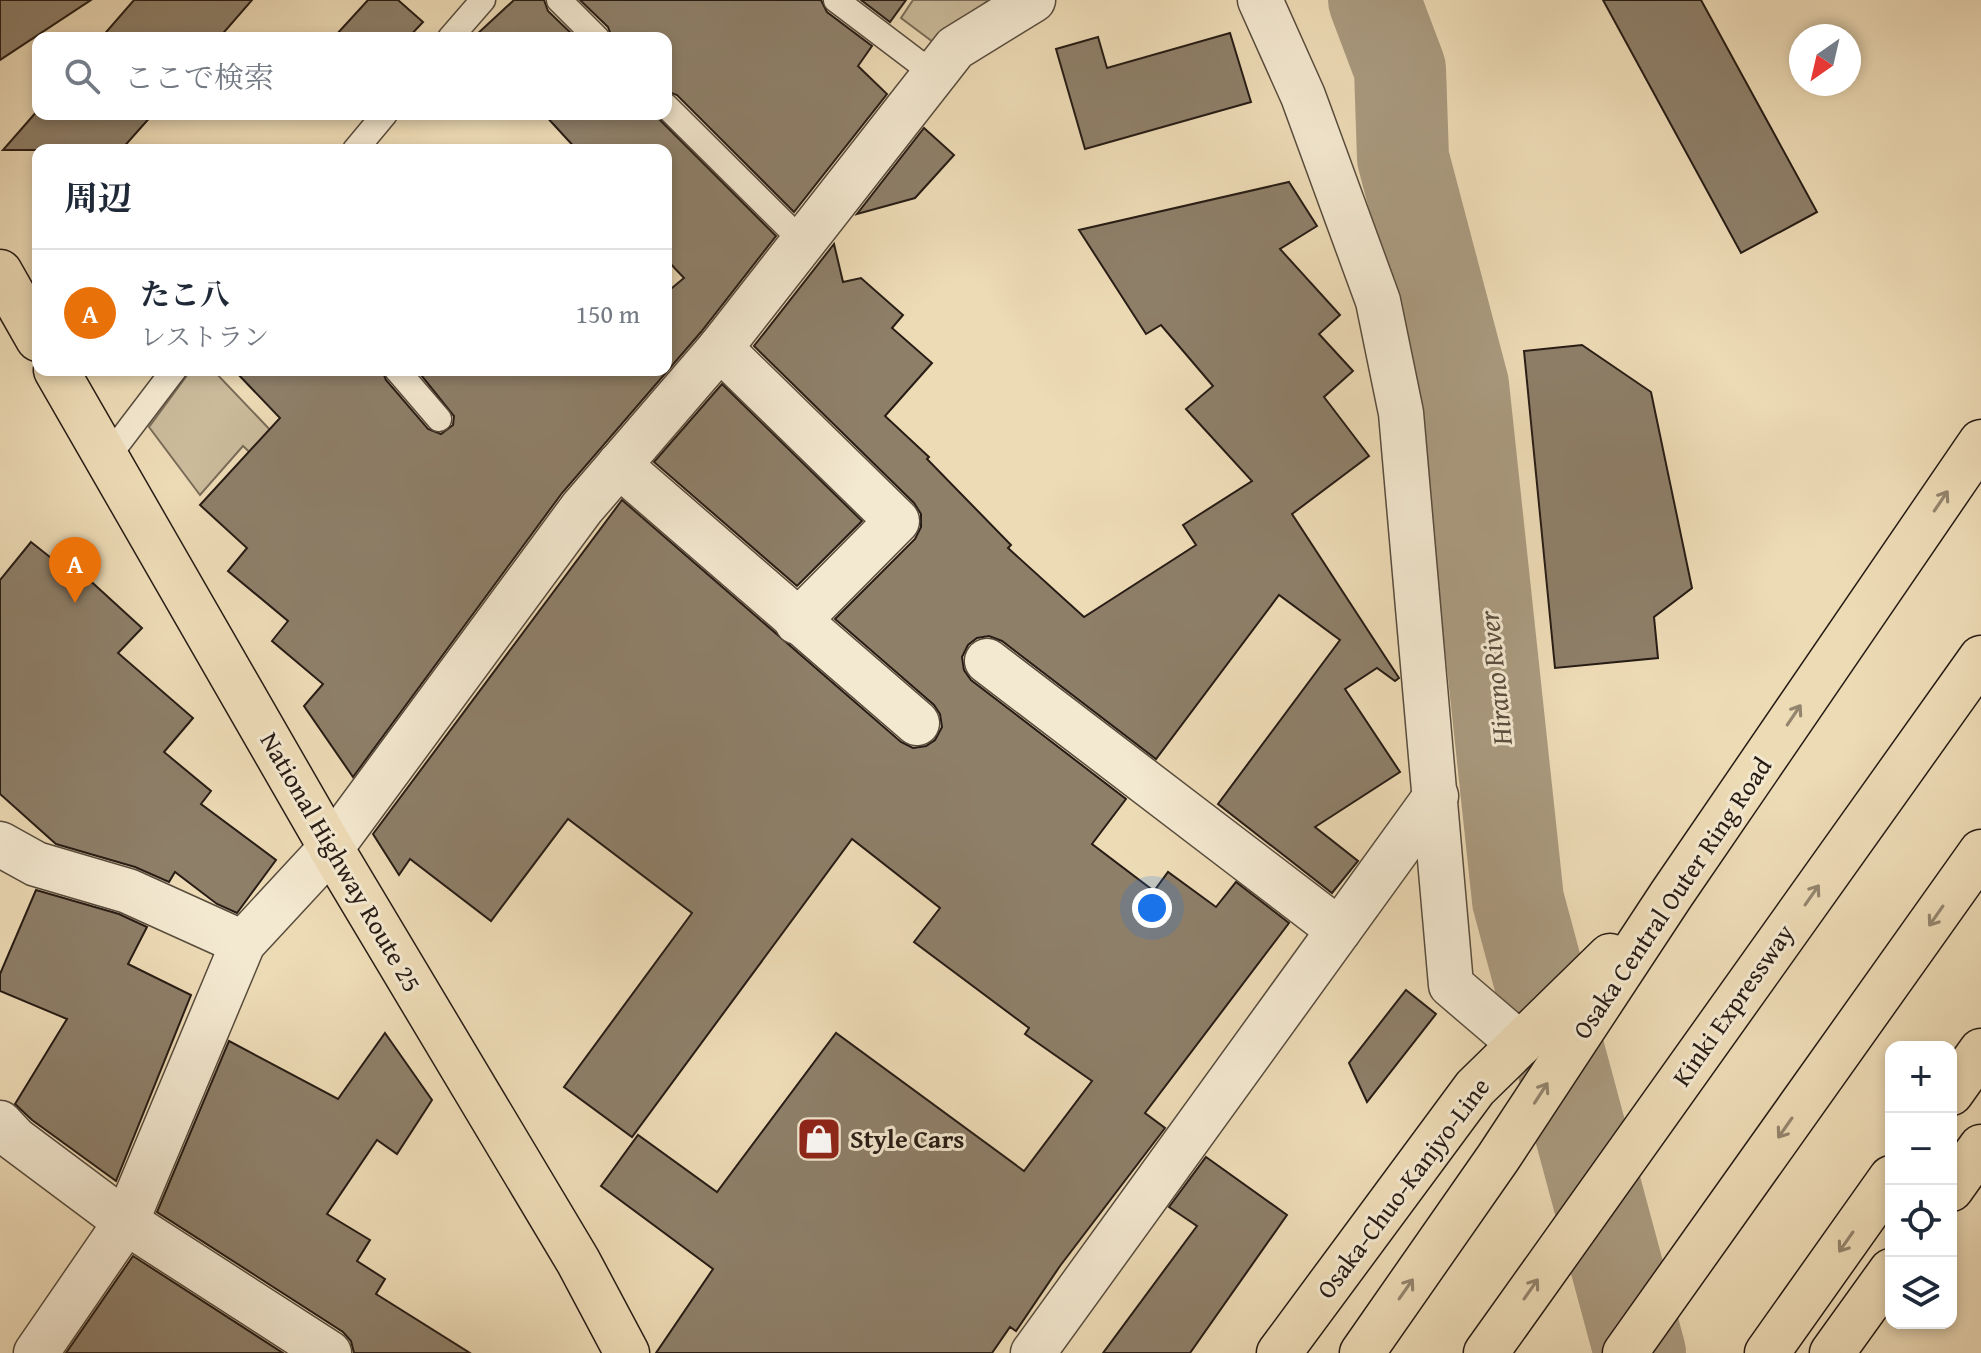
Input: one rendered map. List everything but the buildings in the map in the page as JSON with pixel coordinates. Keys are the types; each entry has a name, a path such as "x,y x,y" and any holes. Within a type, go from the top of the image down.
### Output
{"main road":[{"path":"0,272 32,328"},
{"name":"National Highway Route 25","path":"59,376 331,848 578,1261 627,1353"},
{"name":"Osaka Central Outer Ring Road","path":"1362,1353 1498,1158 1671,895 1981,442"},
{"name":"Kinki Expressway","path":"1486,1353 1981,658"},
{"path":"1625,1353 1981,852"},
{"name":"Osaka-Chuo-Kanjyo-Line","path":"1279,1353 1475,1088 1671,895"},
{"path":"1957,1085 1981,1051"},
{"path":"1954,1185 1981,1147"},
{"path":"1767,1353 1886,1185"},
{"path":"1832,1353 1885,1279"}],"street":[{"path":"36,1353 126,1222 243,943 331,848 582,508 720,348 955,48 1033,0"},
{"path":"1260,0 1303,96 1378,301 1401,413 1451,985 1520,1044"},
{"path":"720,348 897,521 797,622"},
{"path":"619,465 917,723"},
{"path":"987,661 1339,930"},
{"path":"1033,1353 1436,796"},
{"path":"0,844 36,864 128,891 243,943"},
{"path":"0,1123 15,1139 126,1222 329,1353"}],"lane":[{"path":"559,0 591,32"},
{"path":"836,0 935,75"},
{"path":"455,32 480,1"},
{"path":"672,112 803,242"},
{"path":"360,144 380,120"},
{"path":"107,458 169,376"},
{"path":"402,376 439,419"}],"shaded area":[{"path":"913,0 989,0 933,42 901,18"},
{"path":"187,376 219,376 294,455 274,475 243,446 200,495 149,427"}],"waterway":[{"name":"Hirano River","path":"1374,0 1400,69 1403,158 1463,385 1518,900 1640,1353"}],"place":[{"name":"たこ八","path":"75,603"},
{"name":"Style Cars","path":"819,1139"}]}
